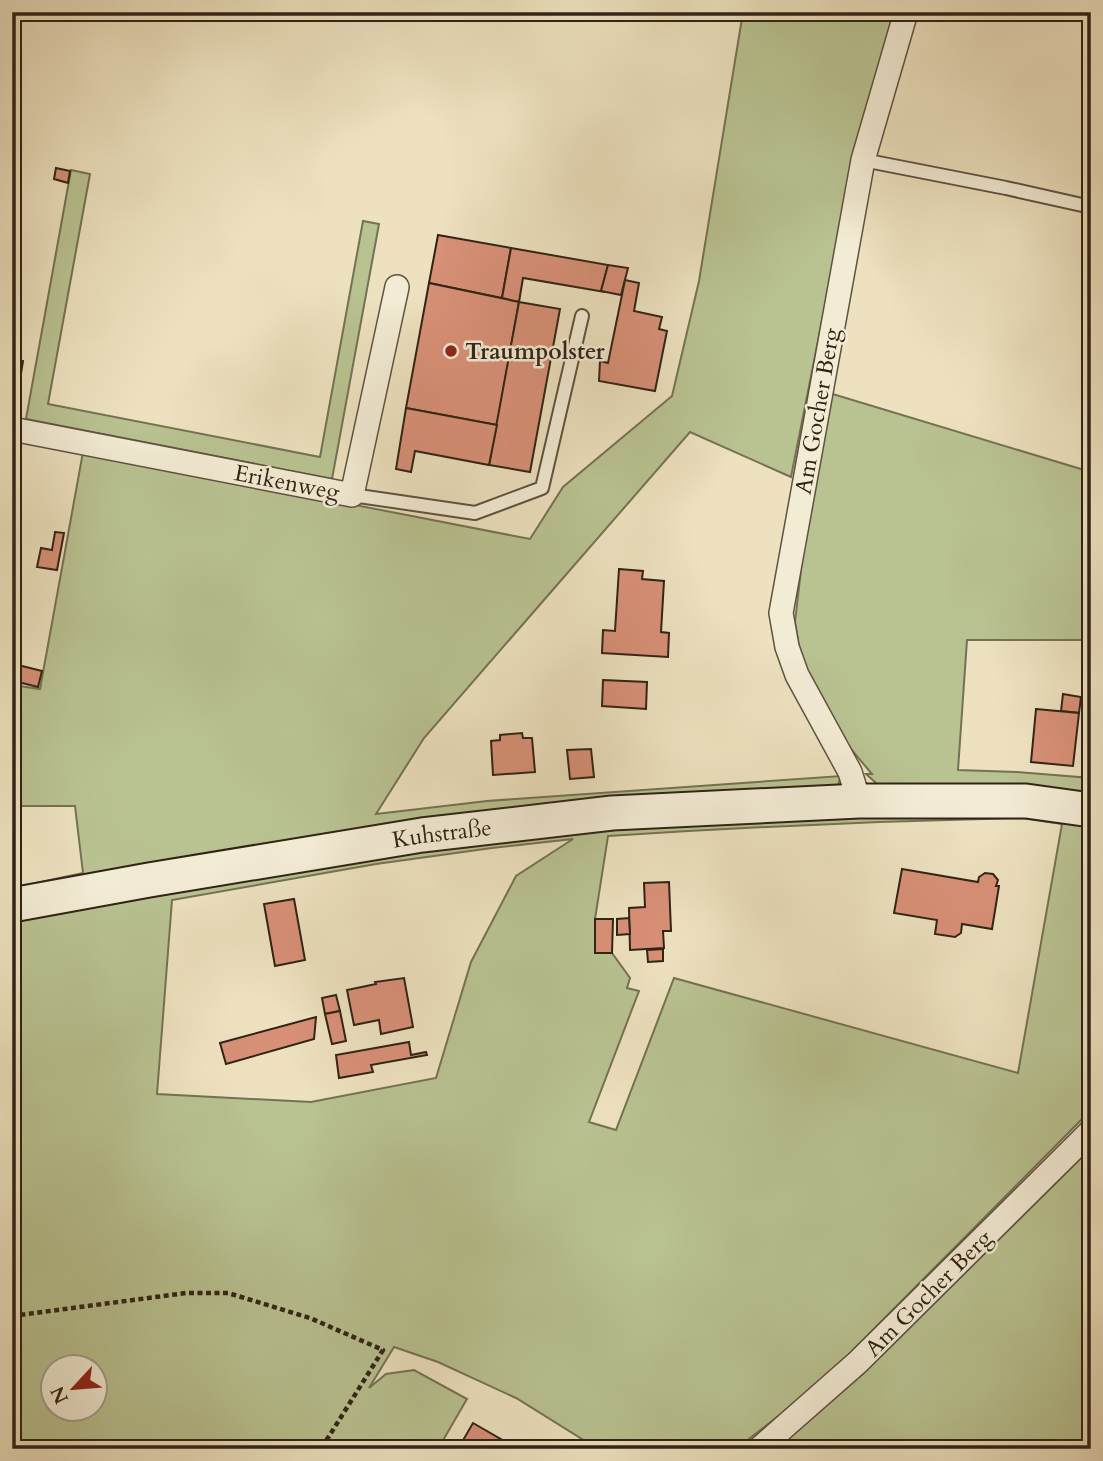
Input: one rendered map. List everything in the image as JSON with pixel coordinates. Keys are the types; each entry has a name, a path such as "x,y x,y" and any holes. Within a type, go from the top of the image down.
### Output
{"street":[{"name":"Am Gocher Berg","path":"868,801 797,675 787,647 781,613 863,160 906,12"},
{"name":"Erikenweg","path":"12,429 352,495 397,287"},
{"name":"Kuhstraße","path":"12,905 422,835 612,813 868,801 1026,801 1091,810"},
{"name":"Am Gocher Berg","path":"759,1449 858,1362 1091,1131"}],"lane":[{"path":"863,160 1091,207"},
{"path":"352,495 475,513 542,488 582,316"}],"path":[{"path":"12,1316 186,1293 228,1293 310,1318 383,1350 321,1449"}],"green space":[{"path":"743,12 900,12 853,165 791,477 690,432 424,738 376,814 487,801 841,776 836,791 12,896 12,888 83,873 75,806 12,806 12,685 40,689 83,452 530,539 563,487 672,396 699,281"},
{"path":"71,170 90,174 48,404 320,457 363,221 379,224 332,479 26,419"},
{"path":"826,392 1091,472 1091,640 967,640 958,770 1091,778 1091,796 885,791 866,774 872,774 845,742 803,671 795,622 815,448"},
{"path":"966,811 1091,820 1091,1110 848,1355 786,1410 736,1449 598,1449 516,1398 438,1362 394,1347 369,1388 386,1374 414,1370 467,1399 438,1449 12,1449 12,918 361,856 596,825","holes":["1022,818 1062,824 1018,1073 674,978 616,1130 589,1122 639,991 627,988 630,978 612,953 595,953 595,919 608,836 763,827","573,839 516,876 471,962 436,1078 311,1102 157,1094 172,900 376,864"]},
{"path":"1091,1148 1091,1449 777,1449 865,1372"}],"building":[{"path":"56,168 70,171 68,183 54,179"},
{"path":"12,211 20,212 13,251 12,251"},
{"path":"438,235 511,248 502,298 429,283"},
{"path":"511,248 608,265 601,291 605,292 523,278 519,302 502,298"},
{"path":"608,265 628,268 621,295 601,291"},
{"path":"625,280 639,283 634,311 662,317 659,329 667,331 655,391 599,381 600,361 608,363"},
{"path":"429,283 519,302 497,425 406,408"},
{"path":"519,302 560,309 530,472 489,465"},
{"path":"12,359 23,361 16,404 12,403"},
{"path":"406,408 497,425 489,465 415,451 411,472 396,469"},
{"path":"55,532 64,533 57,570 37,567 41,548 52,550"},
{"path":"619,569 643,571 642,579 664,581 661,632 669,633 668,657 602,653 603,630 615,631"},
{"path":"18,665 42,671 38,687 14,681"},
{"path":"603,680 647,682 646,709 602,706"},
{"path":"1063,694 1081,697 1079,713 1061,711"},
{"path":"1036,709 1079,713 1073,766 1031,762"},
{"path":"522,733 523,738 532,738 535,772 493,775 491,741 500,740 500,735"},
{"path":"591,749 594,777 570,779 567,750"},
{"path":"902,869 978,882 979,877 985,873 993,874 998,880 996,886 999,886 992,929 962,924 961,933 955,937 935,934 937,920 894,913"},
{"path":"669,882 671,931 663,931 664,948 630,950 629,908 645,907 644,883"},
{"path":"294,899 305,960 275,966 264,904"},
{"path":"629,918 630,934 617,935 617,919"},
{"path":"595,919 613,919 612,953 595,953"},
{"path":"663,949 663,961 648,962 647,950"},
{"path":"404,978 413,1027 381,1034 379,1020 354,1025 347,990"},
{"path":"336,995 340,1011 325,1014 322,998"},
{"path":"340,1011 346,1041 332,1044 325,1014"},
{"path":"316,1017 314,1039 226,1064 220,1043"},
{"path":"409,1042 411,1055 426,1052 427,1055 371,1065 373,1072 339,1078 336,1055"},
{"path":"473,1423 504,1441 500,1449 458,1449"}],"place":[{"name":"Traumpolster","path":"451,351"}]}
